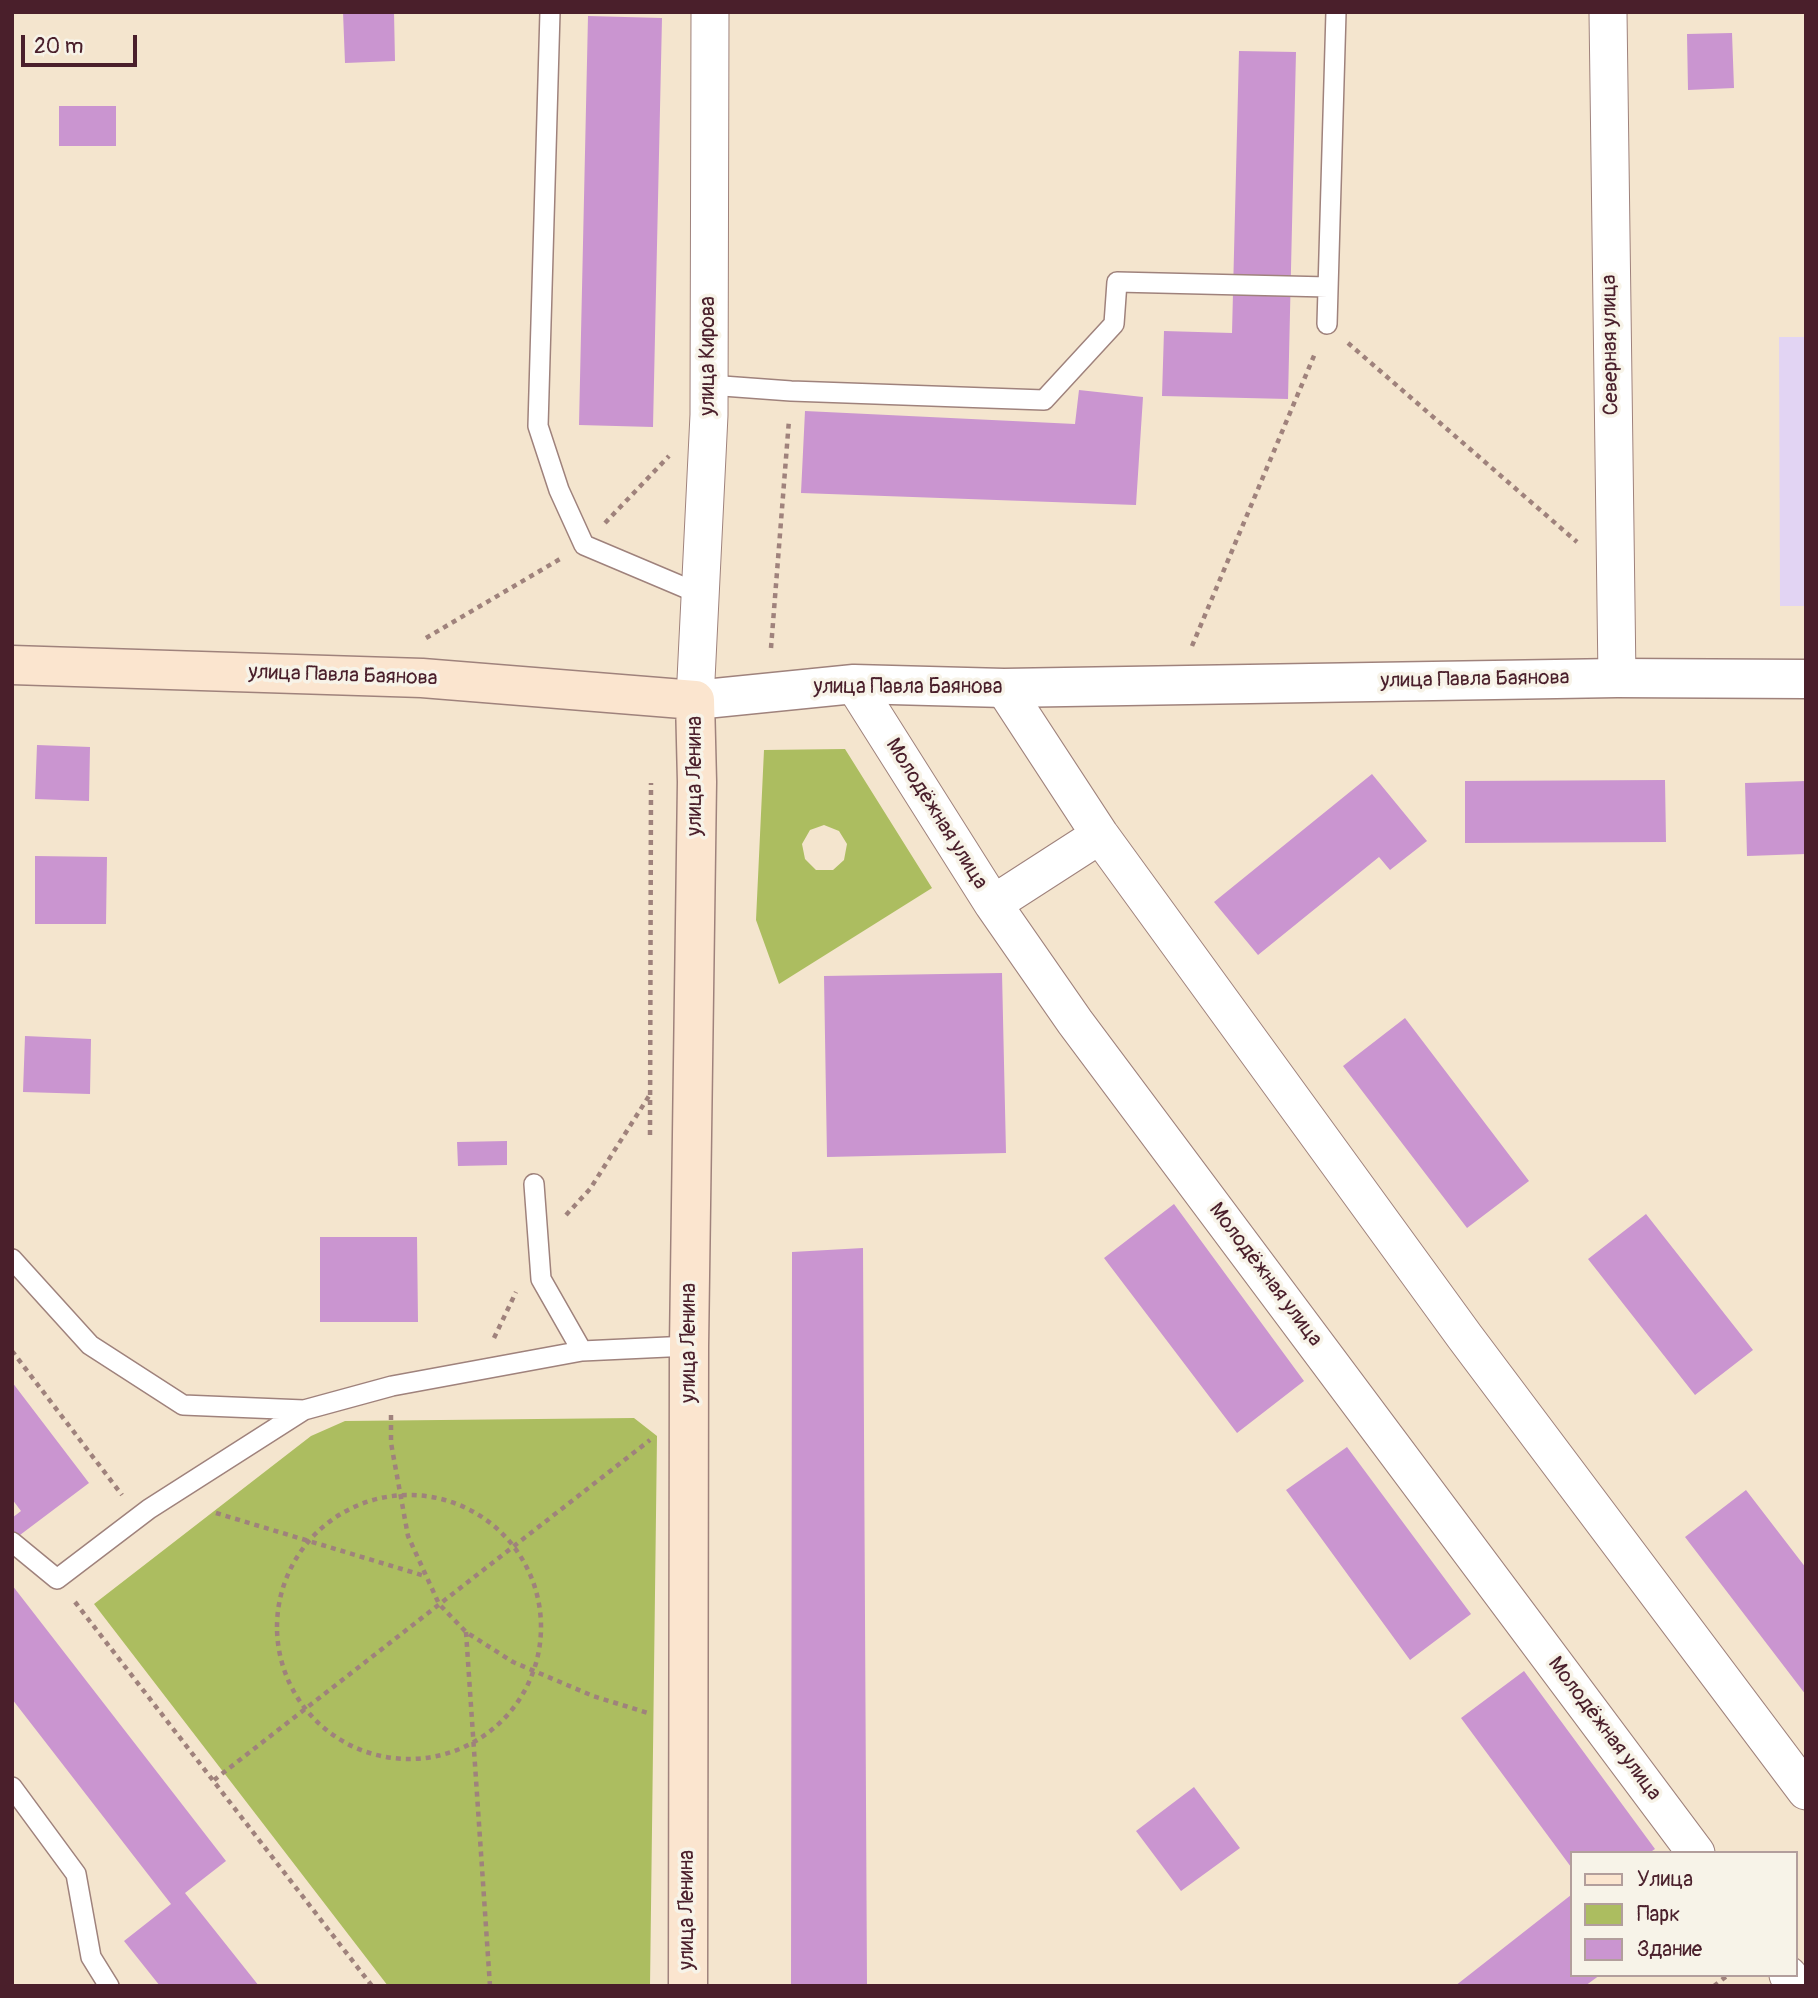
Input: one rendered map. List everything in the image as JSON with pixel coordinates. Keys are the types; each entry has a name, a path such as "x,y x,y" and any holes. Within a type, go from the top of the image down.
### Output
{"main road":[{"name":"улица Павла Баянова","path":"12,665 422,678 695,700"},
{"name":"улица Ленина","path":"688,1986 690,1346 697,782 695,700"}],"street":[{"name":"улица Кирова","path":"695,700 709,385 710,12"},
{"name":"Северная улица","path":"1608,12 1617,678"},
{"name":"улица Павла Баянова","path":"695,700 854,684 1004,688 1617,678 1806,679"},
{"name":"Молодёжная улица","path":"854,684 993,904 1075,1022 1695,1851"},
{"path":"1004,688 1100,835 1457,1326 1806,1791"},
{"path":"993,904 1100,835"}],"lane":[{"path":"550,12 538,426 559,489 583,545 700,594"},
{"path":"1327,324 1336,12"},
{"path":"709,385 791,391 1044,400 1114,324 1117,282 1328,287"},
{"path":"534,1184 541,1279 582,1351"},
{"path":"12,1259 90,1345 183,1405 304,1410"},
{"path":"12,1542 57,1579 138,1517 304,1410 391,1386 582,1351 690,1346"},
{"path":"12,1787 76,1874 91,1957 109,1986"}],"path":[{"path":"1192,646 1327,324 1614,575"},
{"path":"771,648 791,391"},
{"path":"12,1351 138,1517"},
{"path":"391,1386 391,1443 408,1536 439,1604 466,1632 513,1662 593,1696 656,1716"},
{"path":"214,1780 659,1433"},
{"path":"399,1493 443,1497 483,1515 515,1545 536,1584 542,1628 535,1671 512,1713 474,1744 430,1759 383,1759 339,1741 304,1710 282,1669 275,1624 284,1579 308,1539 349,1507 399,1493"},
{"path":"216,1513 425,1576"},
{"path":"57,1579 372,1986"},
{"path":"466,1632 490,1986"}],"shaded area":[{"path":"1779,337 1806,337 1806,606 1780,606"}],"green space":[{"path":"845,749 932,888 779,984 756,920 764,750","holes":["824,825 839,831 847,844 844,860 833,870 816,870 805,859 802,844 810,830"]},
{"path":"634,1418 657,1436 650,1986 388,1986 94,1604 311,1436 345,1421"}],"building":[{"path":"343,12 394,12 395,61 345,63"},
{"path":"588,16 662,18 653,427 579,425"},
{"path":"1732,33 1734,88 1688,90 1687,34"},
{"path":"1239,51 1296,52 1288,399 1162,396 1164,331 1232,333"},
{"path":"59,106 116,106 116,146 59,146"},
{"path":"1079,390 1143,397 1136,505 801,493 805,411 1075,424"},
{"path":"37,745 90,747 89,801 35,799"},
{"path":"1372,774 1427,841 1390,870 1379,857 1258,955 1214,902"},
{"path":"1665,780 1666,842 1465,843 1465,781"},
{"path":"1806,781 1806,854 1747,856 1745,783"},
{"path":"35,856 107,857 106,924 35,924"},
{"path":"1002,973 1006,1153 827,1157 824,976"},
{"path":"1405,1018 1529,1181 1467,1228 1343,1066"},
{"path":"25,1036 91,1039 90,1094 23,1092"},
{"path":"507,1141 507,1165 458,1166 457,1142"},
{"path":"1174,1204 1304,1381 1237,1433 1104,1258"},
{"path":"1646,1214 1753,1350 1695,1395 1588,1259"},
{"path":"320,1237 417,1237 418,1322 320,1322"},
{"path":"863,1248 867,1986 791,1986 792,1252"},
{"path":"12,1382 89,1483 12,1541 12,1518 21,1511 12,1499"},
{"path":"1347,1447 1471,1614 1410,1660 1286,1490"},
{"path":"1746,1490 1806,1568 1806,1695 1685,1537"},
{"path":"12,1585 226,1861 185,1893 259,1986 160,1986 124,1941 171,1904 12,1699"},
{"path":"1524,1671 1655,1849 1570,1851 1570,1866 1461,1718"},
{"path":"1194,1787 1240,1848 1181,1891 1136,1831"},
{"path":"1570,1896 1570,1977 1597,1977 1585,1986 1455,1986"}]}
